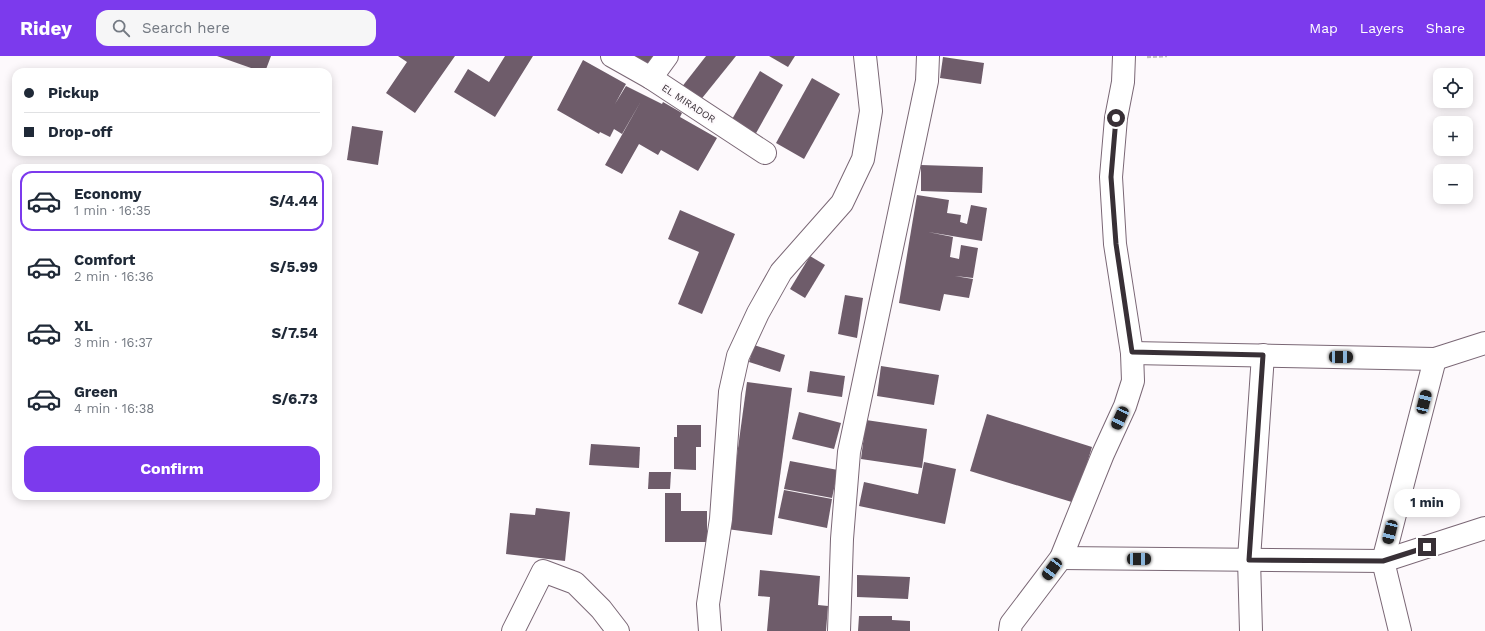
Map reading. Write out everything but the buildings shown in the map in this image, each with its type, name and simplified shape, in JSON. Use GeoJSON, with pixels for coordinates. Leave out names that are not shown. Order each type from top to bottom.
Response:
{"type":"FeatureCollection","features":[{"type":"Feature","properties":{"kind":"street","name":"EL MIRADOR"},"geometry":{"type":"LineString","coordinates":[[612,56],[651,78],[765,153]]}},
{"type":"Feature","properties":{"kind":"street"},"geometry":{"type":"LineString","coordinates":[[651,78],[667,56]]}},
{"type":"Feature","properties":{"kind":"street"},"geometry":{"type":"LineString","coordinates":[[710,631],[708,604],[721,519],[730,392],[738,356],[758,313],[781,272],[842,203],[863,159],[871,110],[865,56]]}},
{"type":"Feature","properties":{"kind":"street"},"geometry":{"type":"LineString","coordinates":[[840,631],[842,539],[849,452],[927,81],[928,56]]}},
{"type":"Feature","properties":{"kind":"street"},"geometry":{"type":"LineString","coordinates":[[1010,631],[1011,624],[1061,558],[1103,454],[1125,406],[1133,381],[1132,352],[1116,244],[1111,177],[1116,118],[1123,82],[1124,56]]}},
{"type":"Feature","properties":{"kind":"street"},"geometry":{"type":"LineString","coordinates":[[1132,352],[1435,359],[1485,343]]}},
{"type":"Feature","properties":{"kind":"street"},"geometry":{"type":"LineString","coordinates":[[1251,631],[1249,560],[1263,355]]}},
{"type":"Feature","properties":{"kind":"street"},"geometry":{"type":"LineString","coordinates":[[1400,631],[1383,561],[1435,359]]}},
{"type":"Feature","properties":{"kind":"street"},"geometry":{"type":"LineString","coordinates":[[1061,558],[1383,561],[1485,528]]}},
{"type":"Feature","properties":{"kind":"street"},"geometry":{"type":"LineString","coordinates":[[513,631],[543,571],[576,583],[601,609],[618,631]]}},
{"type":"Feature","properties":{"kind":"route"},"geometry":{"type":"LineString","coordinates":[[1116,118],[1111,177],[1116,244],[1132,352],[1263,355],[1249,560],[1383,561],[1427,547]]}}]}
